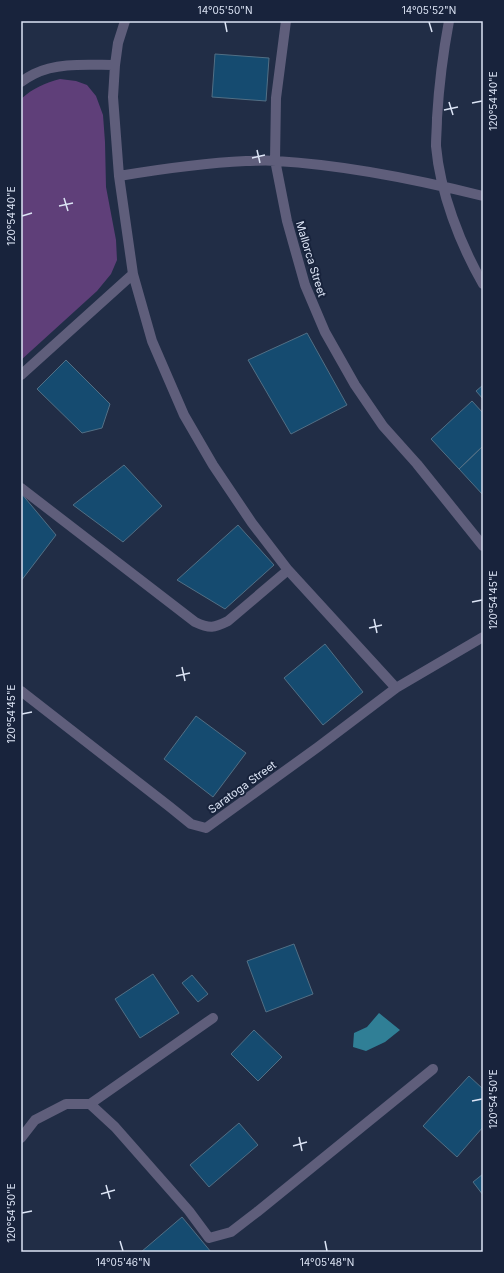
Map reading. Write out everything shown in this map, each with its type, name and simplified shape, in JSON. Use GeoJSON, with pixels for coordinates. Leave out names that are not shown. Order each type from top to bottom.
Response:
{"type":"FeatureCollection","features":[{"type":"Feature","properties":{"kind":"street"},"geometry":{"type":"LineString","coordinates":[[125,21],[118,43],[113,97],[119,176],[134,274],[152,341],[184,415],[217,471],[252,523],[288,570],[396,688]]}},
{"type":"Feature","properties":{"kind":"street","name":"Mallorca Street"},"geometry":{"type":"LineString","coordinates":[[286,21],[283,32],[276,98],[275,160],[287,221],[305,286],[325,332],[355,385],[383,426],[417,464],[483,546]]}},
{"type":"Feature","properties":{"kind":"street"},"geometry":{"type":"LineString","coordinates":[[449,21],[443,52],[438,97],[436,145],[443,186],[454,222],[483,284]]}},
{"type":"Feature","properties":{"kind":"street"},"geometry":{"type":"LineString","coordinates":[[21,82],[34,74],[53,67],[115,65]]}},
{"type":"Feature","properties":{"kind":"street"},"geometry":{"type":"LineString","coordinates":[[119,176],[170,167],[218,162],[275,160],[392,175],[483,196]]}},
{"type":"Feature","properties":{"kind":"street"},"geometry":{"type":"LineString","coordinates":[[21,375],[134,274]]}},
{"type":"Feature","properties":{"kind":"street"},"geometry":{"type":"LineString","coordinates":[[21,488],[195,622],[207,628],[217,626],[228,621],[288,570]]}},
{"type":"Feature","properties":{"kind":"street","name":"Saratoga Street"},"geometry":{"type":"LineString","coordinates":[[21,691],[191,824],[206,828],[318,747],[396,688],[483,637]]}},
{"type":"Feature","properties":{"kind":"street"},"geometry":{"type":"LineString","coordinates":[[21,1138],[36,1120],[66,1104],[90,1104],[213,1018]]}},
{"type":"Feature","properties":{"kind":"street"},"geometry":{"type":"LineString","coordinates":[[90,1104],[115,1127],[189,1211],[209,1238],[231,1232],[433,1069]]}},
{"type":"Feature","properties":{"kind":"shaded area"},"geometry":{"type":"Polygon","coordinates":[[[60,79],[76,81],[87,85],[96,96],[103,115],[106,187],[116,240],[117,260],[111,274],[97,291],[21,360],[21,99],[39,86],[60,79]]]}},
{"type":"Feature","properties":{"kind":"water"},"geometry":{"type":"Polygon","coordinates":[[[379,1013],[400,1030],[385,1042],[366,1051],[353,1047],[354,1033],[367,1027],[379,1013]]]}},
{"type":"Feature","properties":{"kind":"building"},"geometry":{"type":"Polygon","coordinates":[[[215,54],[269,58],[266,101],[212,97],[215,54]]]}},
{"type":"Feature","properties":{"kind":"building"},"geometry":{"type":"Polygon","coordinates":[[[307,333],[347,405],[291,434],[248,360],[307,333]]]}},
{"type":"Feature","properties":{"kind":"building"},"geometry":{"type":"Polygon","coordinates":[[[66,360],[110,404],[102,428],[82,433],[37,389],[66,360]]]}},
{"type":"Feature","properties":{"kind":"building"},"geometry":{"type":"Polygon","coordinates":[[[483,385],[483,399],[476,391],[483,385]]]}},
{"type":"Feature","properties":{"kind":"building"},"geometry":{"type":"Polygon","coordinates":[[[472,401],[483,413],[483,446],[459,469],[431,439],[472,401]]]}},
{"type":"Feature","properties":{"kind":"building"},"geometry":{"type":"Polygon","coordinates":[[[483,446],[483,495],[459,469],[483,446]]]}},
{"type":"Feature","properties":{"kind":"building"},"geometry":{"type":"Polygon","coordinates":[[[124,465],[162,506],[123,542],[73,505],[124,465]]]}},
{"type":"Feature","properties":{"kind":"building"},"geometry":{"type":"Polygon","coordinates":[[[21,493],[56,535],[21,581],[21,493]]]}},
{"type":"Feature","properties":{"kind":"building"},"geometry":{"type":"Polygon","coordinates":[[[238,525],[274,565],[225,609],[177,580],[238,525]]]}},
{"type":"Feature","properties":{"kind":"building"},"geometry":{"type":"Polygon","coordinates":[[[325,644],[363,692],[323,725],[284,678],[325,644]]]}},
{"type":"Feature","properties":{"kind":"building"},"geometry":{"type":"Polygon","coordinates":[[[196,716],[246,753],[213,797],[164,759],[196,716]]]}},
{"type":"Feature","properties":{"kind":"building"},"geometry":{"type":"Polygon","coordinates":[[[294,944],[313,994],[266,1012],[247,961],[294,944]]]}},
{"type":"Feature","properties":{"kind":"building"},"geometry":{"type":"Polygon","coordinates":[[[153,974],[179,1013],[140,1038],[115,999],[153,974]]]}},
{"type":"Feature","properties":{"kind":"building"},"geometry":{"type":"Polygon","coordinates":[[[192,975],[208,994],[198,1002],[182,983],[192,975]]]}},
{"type":"Feature","properties":{"kind":"building"},"geometry":{"type":"Polygon","coordinates":[[[254,1030],[282,1057],[258,1081],[231,1054],[254,1030]]]}},
{"type":"Feature","properties":{"kind":"building"},"geometry":{"type":"Polygon","coordinates":[[[469,1076],[483,1089],[483,1127],[457,1157],[423,1126],[469,1076]]]}},
{"type":"Feature","properties":{"kind":"building"},"geometry":{"type":"Polygon","coordinates":[[[239,1123],[258,1145],[209,1187],[190,1165],[239,1123]]]}},
{"type":"Feature","properties":{"kind":"building"},"geometry":{"type":"Polygon","coordinates":[[[483,1174],[483,1195],[473,1182],[483,1174]]]}},
{"type":"Feature","properties":{"kind":"building"},"geometry":{"type":"Polygon","coordinates":[[[182,1217],[211,1252],[141,1252],[182,1217]]]}}]}
